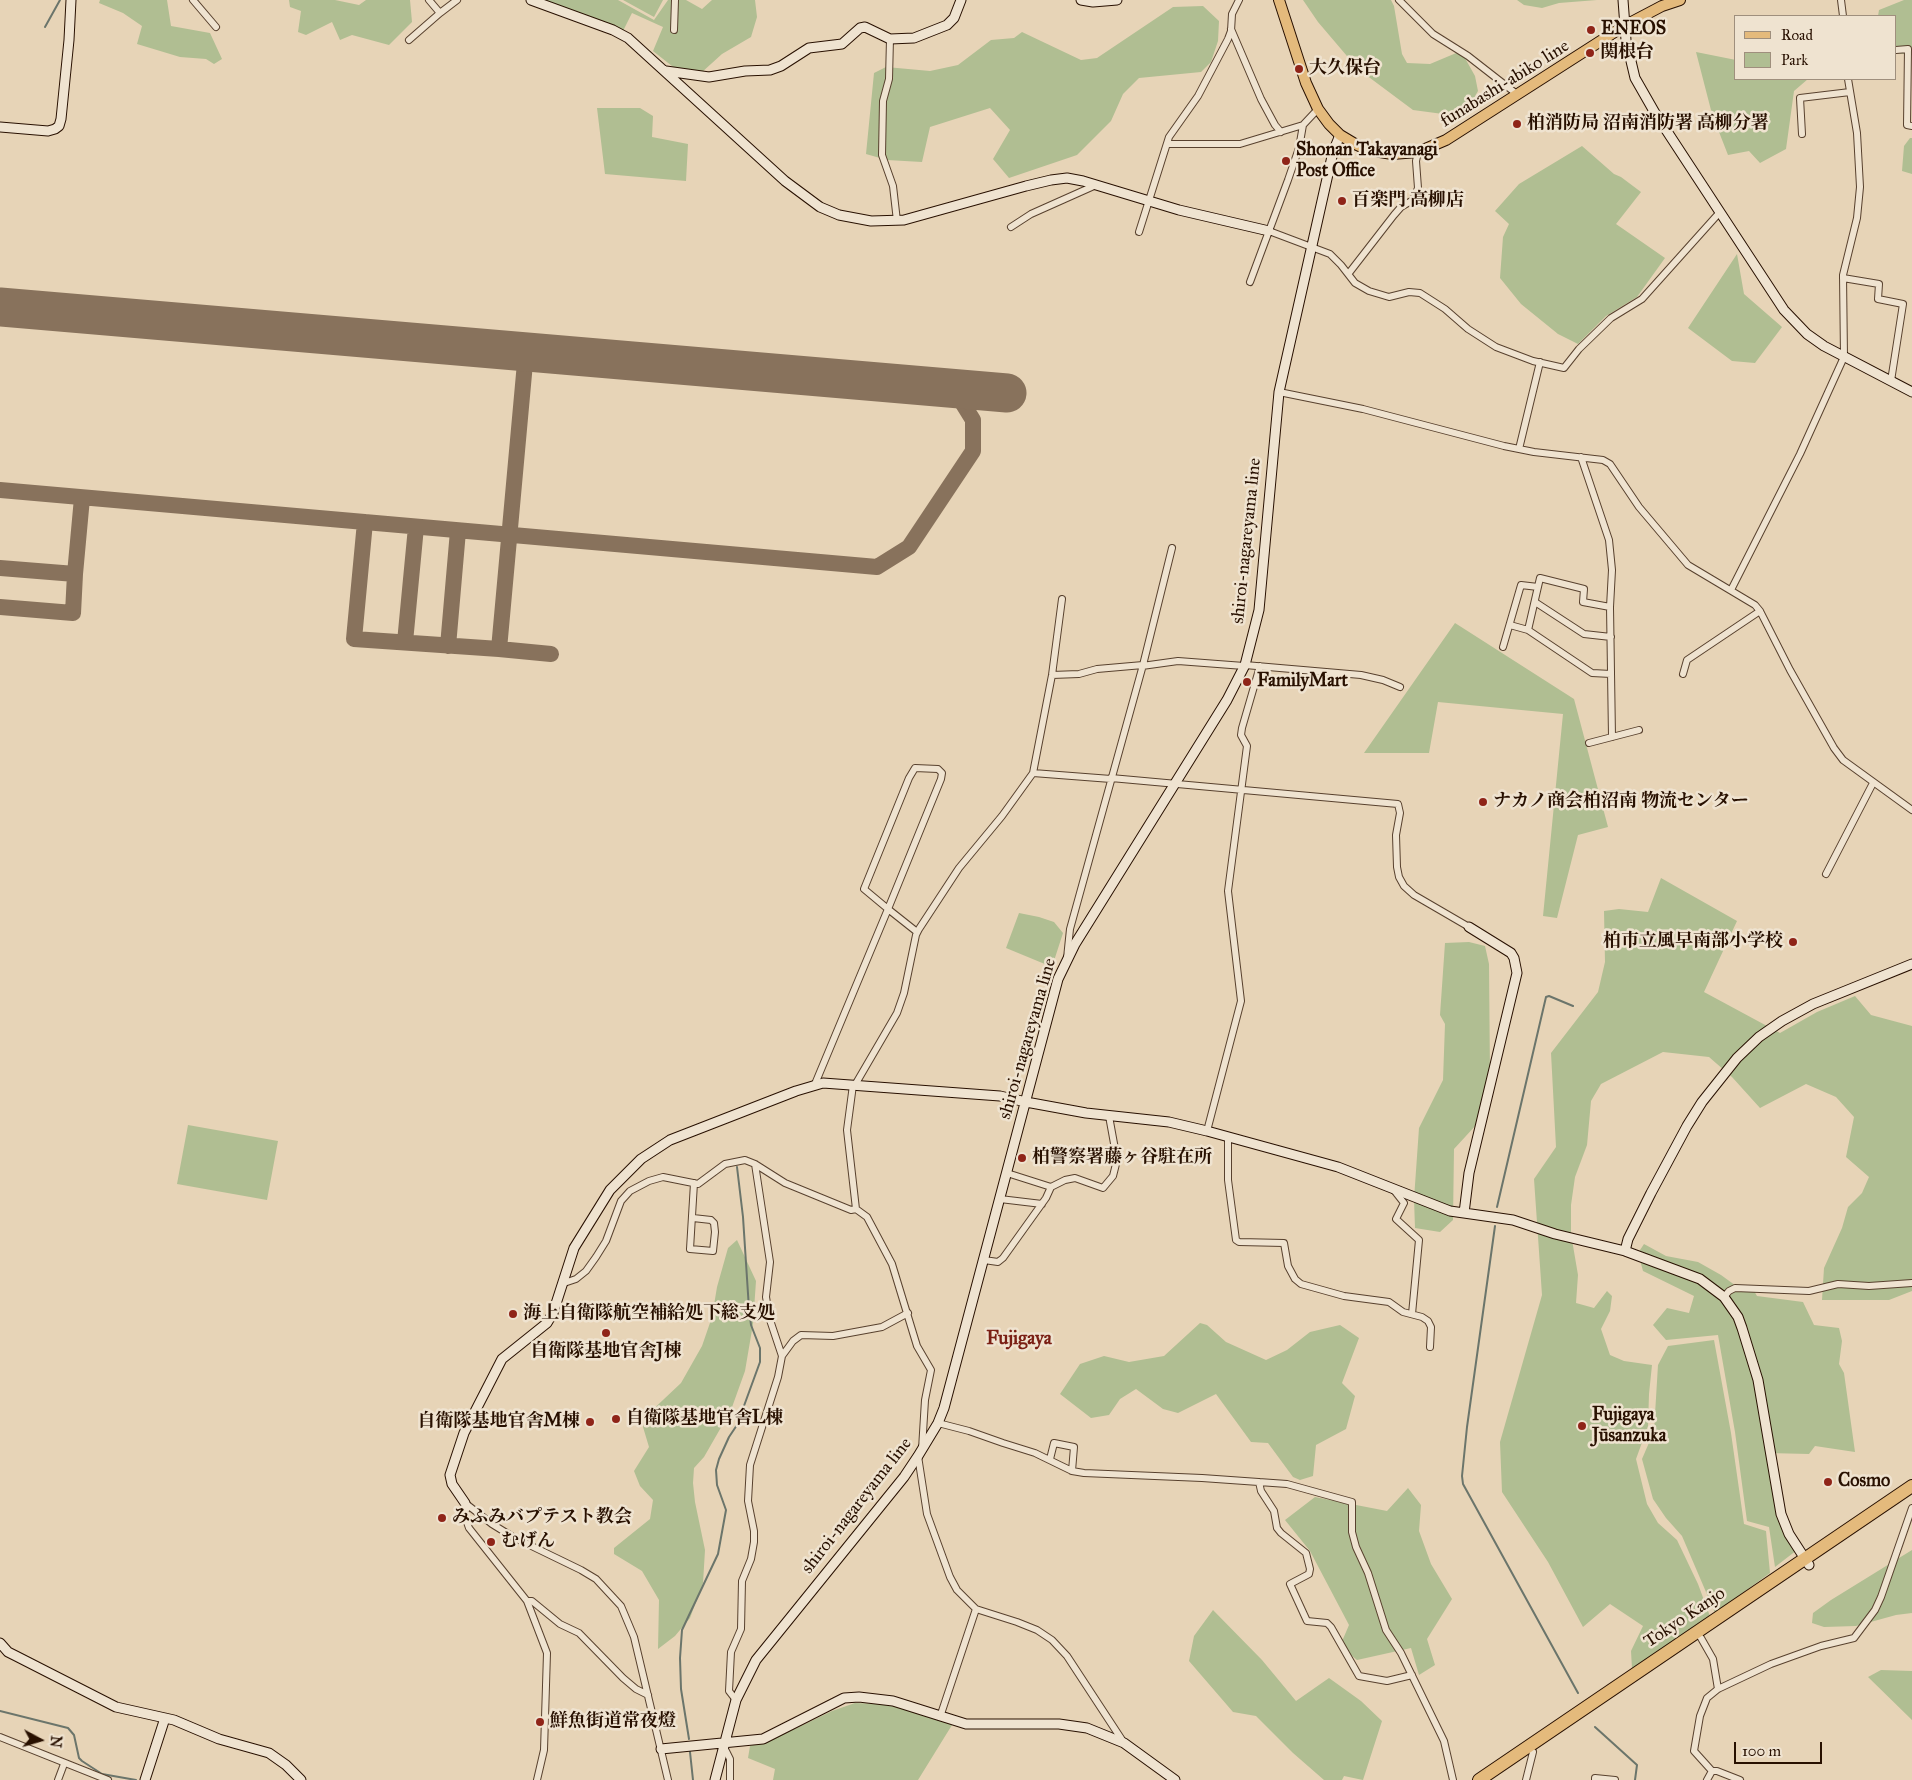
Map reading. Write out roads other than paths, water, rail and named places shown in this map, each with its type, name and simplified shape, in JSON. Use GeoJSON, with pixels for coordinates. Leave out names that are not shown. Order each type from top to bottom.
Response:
{"type":"FeatureCollection","features":[{"type":"Feature","properties":{"kind":"highway","name":"Tokyo Kanjo"},"geometry":{"type":"LineString","coordinates":[[1491,1780],[1701,1638],[1912,1486]]}},
{"type":"Feature","properties":{"kind":"highway","name":"Tokyo Kanjo"},"geometry":{"type":"LineString","coordinates":[[1479,1780],[1912,1494]]}},
{"type":"Feature","properties":{"kind":"main road","name":"funabashi-abiko line"},"geometry":{"type":"LineString","coordinates":[[1279,0],[1306,83],[1318,108],[1329,124],[1340,135],[1368,150],[1403,154],[1418,152],[1446,140],[1624,26],[1662,6],[1680,0]]}},
{"type":"Feature","properties":{"kind":"street"},"geometry":{"type":"LineString","coordinates":[[0,127],[48,131],[55,130],[59,126],[68,48],[71,0]]}},
{"type":"Feature","properties":{"kind":"street"},"geometry":{"type":"LineString","coordinates":[[192,0],[216,27]]}},
{"type":"Feature","properties":{"kind":"street"},"geometry":{"type":"LineString","coordinates":[[429,0],[440,13]]}},
{"type":"Feature","properties":{"kind":"street"},"geometry":{"type":"LineString","coordinates":[[409,40],[457,0]]}},
{"type":"Feature","properties":{"kind":"street"},"geometry":{"type":"LineString","coordinates":[[531,0],[613,30],[637,45],[785,181],[820,207],[839,215],[856,220],[897,221],[1051,180],[1067,178],[1149,202],[1269,231],[1312,246],[1330,254],[1356,283],[1379,295],[1420,293],[1446,309],[1468,329],[1483,339],[1520,357],[1564,368],[1579,349],[1611,318],[1642,299],[1720,212]]}},
{"type":"Feature","properties":{"kind":"street"},"geometry":{"type":"LineString","coordinates":[[674,30],[675,0]]}},
{"type":"Feature","properties":{"kind":"street"},"geometry":{"type":"LineString","coordinates":[[1082,0],[1092,2],[1117,0]]}},
{"type":"Feature","properties":{"kind":"street"},"geometry":{"type":"LineString","coordinates":[[1139,232],[1169,136],[1198,96],[1228,39],[1232,14],[1239,0]]}},
{"type":"Feature","properties":{"kind":"street"},"geometry":{"type":"LineString","coordinates":[[1399,0],[1433,34],[1468,56],[1518,95]]}},
{"type":"Feature","properties":{"kind":"street"},"geometry":{"type":"LineString","coordinates":[[1623,0],[1624,26],[1631,67],[1635,78],[1655,113],[1784,310],[1812,338],[1844,357],[1912,392]]}},
{"type":"Feature","properties":{"kind":"street"},"geometry":{"type":"LineString","coordinates":[[1841,0],[1843,15]]}},
{"type":"Feature","properties":{"kind":"street"},"geometry":{"type":"LineString","coordinates":[[666,71],[709,77],[745,71],[770,70],[781,66],[809,48],[842,44],[860,28],[865,27],[890,39],[914,38],[941,28],[954,18],[959,1]]}},
{"type":"Feature","properties":{"kind":"street"},"geometry":{"type":"LineString","coordinates":[[1231,29],[1261,99],[1275,125],[1281,132]]}},
{"type":"Feature","properties":{"kind":"street"},"geometry":{"type":"LineString","coordinates":[[890,39],[888,79],[883,101],[882,155],[892,186],[897,221]]}},
{"type":"Feature","properties":{"kind":"street"},"geometry":{"type":"LineString","coordinates":[[1897,50],[1908,49],[1907,125],[1912,126]]}},
{"type":"Feature","properties":{"kind":"street"},"geometry":{"type":"LineString","coordinates":[[1731,590],[1800,454],[1844,357],[1843,278],[1857,218],[1860,187],[1858,143],[1848,80]]}},
{"type":"Feature","properties":{"kind":"street"},"geometry":{"type":"LineString","coordinates":[[1802,134],[1800,98],[1850,92]]}},
{"type":"Feature","properties":{"kind":"street"},"geometry":{"type":"LineString","coordinates":[[1167,144],[1240,144],[1303,125],[1318,108]]}},
{"type":"Feature","properties":{"kind":"street"},"geometry":{"type":"LineString","coordinates":[[1250,282],[1299,148],[1303,125]]}},
{"type":"Feature","properties":{"kind":"street","name":"shiroi-nagareyama line"},"geometry":{"type":"LineString","coordinates":[[715,1780],[736,1700],[756,1660],[920,1454],[938,1423],[944,1408],[1058,980],[1067,960],[1227,700],[1244,666],[1259,610],[1279,392],[1333,152],[1340,135]]}},
{"type":"Feature","properties":{"kind":"street"},"geometry":{"type":"LineString","coordinates":[[1348,273],[1401,207],[1414,200],[1418,188],[1416,161],[1418,152]]}},
{"type":"Feature","properties":{"kind":"street"},"geometry":{"type":"LineString","coordinates":[[1012,227],[1031,214],[1096,185]]}},
{"type":"Feature","properties":{"kind":"street"},"geometry":{"type":"LineString","coordinates":[[1843,278],[1879,284],[1878,299],[1903,304],[1891,381]]}},
{"type":"Feature","properties":{"kind":"street"},"geometry":{"type":"LineString","coordinates":[[1520,449],[1540,362]]}},
{"type":"Feature","properties":{"kind":"street"},"geometry":{"type":"LineString","coordinates":[[1279,392],[1363,409],[1465,437],[1520,449],[1603,460],[1610,464],[1639,507],[1688,565],[1755,605],[1760,611],[1790,670],[1834,748],[1851,767],[1912,810]]}},
{"type":"Feature","properties":{"kind":"street"},"geometry":{"type":"LineString","coordinates":[[1581,457],[1609,540],[1612,570],[1610,607],[1612,737]]}},
{"type":"Feature","properties":{"kind":"street"},"geometry":{"type":"LineString","coordinates":[[1067,960],[1070,928],[1143,665],[1172,548]]}},
{"type":"Feature","properties":{"kind":"street"},"geometry":{"type":"LineString","coordinates":[[1528,630],[1540,578],[1584,589],[1583,602],[1610,607]]}},
{"type":"Feature","properties":{"kind":"street"},"geometry":{"type":"LineString","coordinates":[[1503,647],[1521,585],[1538,587]]}},
{"type":"Feature","properties":{"kind":"street"},"geometry":{"type":"LineString","coordinates":[[856,1209],[847,1130],[854,1085],[896,1013],[904,993],[917,932],[959,868],[1002,816],[1033,773],[1052,675],[1062,599]]}},
{"type":"Feature","properties":{"kind":"street"},"geometry":{"type":"LineString","coordinates":[[1535,602],[1584,634],[1611,637]]}},
{"type":"Feature","properties":{"kind":"street"},"geometry":{"type":"LineString","coordinates":[[1683,674],[1687,660],[1760,611]]}},
{"type":"Feature","properties":{"kind":"street"},"geometry":{"type":"LineString","coordinates":[[1510,625],[1528,630],[1592,673],[1611,674]]}},
{"type":"Feature","properties":{"kind":"street"},"geometry":{"type":"LineString","coordinates":[[1052,675],[1079,674],[1096,669],[1178,661],[1361,675],[1400,686]]}},
{"type":"Feature","properties":{"kind":"street"},"geometry":{"type":"LineString","coordinates":[[1207,1131],[1241,1001],[1228,891],[1247,746],[1241,734],[1260,666]]}},
{"type":"Feature","properties":{"kind":"street"},"geometry":{"type":"LineString","coordinates":[[1589,743],[1639,730]]}},
{"type":"Feature","properties":{"kind":"street"},"geometry":{"type":"LineString","coordinates":[[815,1084],[888,909],[941,779],[942,773],[938,769],[915,768],[909,778],[864,890],[888,909],[917,932]]}},
{"type":"Feature","properties":{"kind":"street"},"geometry":{"type":"LineString","coordinates":[[1033,773],[1175,783],[1398,804],[1400,813],[1396,835],[1397,867],[1399,877],[1404,886],[1414,895],[1469,926],[1511,953],[1517,973],[1469,1173],[1464,1213]]}},
{"type":"Feature","properties":{"kind":"street"},"geometry":{"type":"LineString","coordinates":[[1826,874],[1873,783]]}},
{"type":"Feature","properties":{"kind":"street"},"geometry":{"type":"LineString","coordinates":[[1625,1251],[1628,1240],[1686,1126],[1702,1102],[1737,1058],[1759,1037],[1782,1021],[1813,1004],[1912,964]]}},
{"type":"Feature","properties":{"kind":"street"},"geometry":{"type":"LineString","coordinates":[[668,1780],[634,1636],[621,1606],[596,1579],[513,1537],[467,1505],[452,1484],[450,1475],[464,1433],[502,1359],[547,1324],[564,1283],[574,1248],[600,1202],[620,1178],[641,1159],[676,1138],[815,1084],[854,1085],[1000,1096],[1109,1116],[1169,1122],[1228,1136],[1338,1167],[1444,1209],[1523,1222],[1556,1234],[1625,1251],[1700,1280],[1724,1297],[1738,1317],[1758,1380],[1783,1523],[1807,1562]]}},
{"type":"Feature","properties":{"kind":"street"},"geometry":{"type":"LineString","coordinates":[[984,1260],[998,1262],[1003,1258],[1042,1204],[1051,1187],[1065,1180],[1075,1178],[1103,1188],[1115,1170],[1117,1160],[1109,1116]]}},
{"type":"Feature","properties":{"kind":"street"},"geometry":{"type":"LineString","coordinates":[[1228,1136],[1228,1180],[1236,1240],[1239,1242],[1284,1243],[1288,1266],[1300,1284],[1344,1296],[1388,1302],[1403,1312],[1422,1317],[1428,1321],[1431,1327],[1430,1347]]}},
{"type":"Feature","properties":{"kind":"street"},"geometry":{"type":"LineString","coordinates":[[564,1283],[576,1279],[586,1272],[606,1240],[621,1201],[630,1192],[649,1180],[662,1176],[698,1184],[725,1164],[745,1160],[755,1164],[785,1183],[851,1210],[856,1209],[867,1217],[892,1264],[917,1346],[931,1370],[925,1400],[920,1454],[927,1514],[950,1577],[957,1590],[976,1609],[1018,1622],[1037,1630],[1052,1640],[1067,1656],[1124,1743]]}},
{"type":"Feature","properties":{"kind":"street"},"geometry":{"type":"LineString","coordinates":[[755,1164],[770,1262],[766,1297],[770,1320],[782,1356]]}},
{"type":"Feature","properties":{"kind":"street"},"geometry":{"type":"LineString","coordinates":[[1007,1173],[1051,1187]]}},
{"type":"Feature","properties":{"kind":"street"},"geometry":{"type":"LineString","coordinates":[[693,1218],[712,1220],[714,1223],[713,1252],[690,1249],[694,1183]]}},
{"type":"Feature","properties":{"kind":"street"},"geometry":{"type":"LineString","coordinates":[[1392,1188],[1404,1203],[1396,1219],[1419,1240],[1412,1314]]}},
{"type":"Feature","properties":{"kind":"street"},"geometry":{"type":"LineString","coordinates":[[1000,1198],[1042,1204]]}},
{"type":"Feature","properties":{"kind":"street"},"geometry":{"type":"LineString","coordinates":[[1724,1297],[1735,1288],[1809,1291],[1838,1284],[1869,1286],[1912,1283]]}},
{"type":"Feature","properties":{"kind":"street"},"geometry":{"type":"LineString","coordinates":[[736,1700],[730,1691],[730,1652],[741,1629],[742,1581],[751,1559],[754,1542],[754,1531],[748,1502],[750,1465],[778,1377],[782,1356],[801,1335],[834,1336],[874,1329],[882,1327],[908,1313]]}},
{"type":"Feature","properties":{"kind":"street"},"geometry":{"type":"LineString","coordinates":[[938,1423],[969,1431],[1050,1459],[1072,1471],[1259,1482],[1299,1487],[1352,1502],[1352,1532],[1356,1547],[1368,1573],[1386,1630],[1412,1675],[1444,1741],[1453,1780]]}},
{"type":"Feature","properties":{"kind":"street"},"geometry":{"type":"LineString","coordinates":[[1050,1459],[1054,1443],[1074,1447],[1072,1471]]}},
{"type":"Feature","properties":{"kind":"street"},"geometry":{"type":"LineString","coordinates":[[1259,1482],[1261,1491],[1274,1510],[1277,1528],[1306,1553],[1310,1569],[1309,1574],[1290,1584],[1307,1621],[1327,1623],[1331,1627],[1360,1676],[1387,1682],[1412,1675]]}},
{"type":"Feature","properties":{"kind":"street"},"geometry":{"type":"LineString","coordinates":[[467,1505],[464,1514],[469,1528],[527,1601],[548,1652],[544,1750],[537,1780]]}},
{"type":"Feature","properties":{"kind":"street"},"geometry":{"type":"LineString","coordinates":[[1740,1780],[1717,1771],[1712,1771],[1694,1751],[1702,1706],[1712,1692],[1771,1664],[1821,1646],[1854,1638],[1881,1597],[1912,1508]]}},
{"type":"Feature","properties":{"kind":"street"},"geometry":{"type":"LineString","coordinates":[[527,1601],[532,1602],[560,1624],[579,1633],[623,1678],[636,1689],[648,1695]]}},
{"type":"Feature","properties":{"kind":"street"},"geometry":{"type":"LineString","coordinates":[[940,1717],[976,1609]]}},
{"type":"Feature","properties":{"kind":"street"},"geometry":{"type":"LineString","coordinates":[[1701,1638],[1713,1659],[1718,1689]]}},
{"type":"Feature","properties":{"kind":"street"},"geometry":{"type":"LineString","coordinates":[[0,1643],[8,1652],[116,1707],[182,1723],[219,1739],[269,1754],[286,1765],[301,1780]]}},
{"type":"Feature","properties":{"kind":"street"},"geometry":{"type":"LineString","coordinates":[[660,1749],[724,1745],[763,1739],[844,1698],[858,1697],[894,1701],[966,1724],[1059,1724],[1087,1728],[1124,1743],[1175,1780]]}},
{"type":"Feature","properties":{"kind":"street"},"geometry":{"type":"LineString","coordinates":[[145,1779],[165,1718]]}},
{"type":"Feature","properties":{"kind":"street"},"geometry":{"type":"LineString","coordinates":[[0,1738],[106,1780]]}},
{"type":"Feature","properties":{"kind":"street"},"geometry":{"type":"LineString","coordinates":[[724,1745],[730,1759],[730,1780]]}},
{"type":"Feature","properties":{"kind":"street"},"geometry":{"type":"LineString","coordinates":[[1526,1780],[1533,1752]]}},
{"type":"Feature","properties":{"kind":"street"},"geometry":{"type":"LineString","coordinates":[[58,1780],[64,1764]]}},
{"type":"Feature","properties":{"kind":"street"},"geometry":{"type":"LineString","coordinates":[[1707,1780],[1712,1771]]}},
{"type":"Feature","properties":{"kind":"street"},"geometry":{"type":"LineString","coordinates":[[1595,1780],[1595,1778],[1615,1780]]}},
{"type":"Feature","properties":{"kind":"waterway"},"geometry":{"type":"LineString","coordinates":[[45,27],[60,0]]}},
{"type":"Feature","properties":{"kind":"waterway"},"geometry":{"type":"LineString","coordinates":[[1497,1207],[1546,997],[1549,996],[1573,1006]]}},
{"type":"Feature","properties":{"kind":"waterway"},"geometry":{"type":"LineString","coordinates":[[689,1739],[681,1689],[680,1658],[682,1630],[718,1554],[726,1510],[717,1485],[716,1470],[729,1437],[737,1425],[760,1362],[760,1348],[751,1325],[749,1309],[743,1217],[737,1167]]}},
{"type":"Feature","properties":{"kind":"waterway"},"geometry":{"type":"LineString","coordinates":[[1495,1226],[1467,1427],[1462,1476],[1463,1484],[1578,1693]]}},
{"type":"Feature","properties":{"kind":"waterway"},"geometry":{"type":"LineString","coordinates":[[0,1711],[68,1728],[74,1735],[79,1758],[82,1761],[102,1774],[136,1780]]}},
{"type":"Feature","properties":{"kind":"waterway"},"geometry":{"type":"LineString","coordinates":[[1595,1727],[1637,1765],[1635,1780]]}},
{"type":"Feature","properties":{"kind":"waterway"},"geometry":{"type":"LineString","coordinates":[[690,1752],[693,1780]]}},
{"type":"Feature","properties":{"kind":"place","name":"ENEOS"},"geometry":{"type":"Point","coordinates":[1591,30]}},
{"type":"Feature","properties":{"kind":"place","name":"関根台"},"geometry":{"type":"Point","coordinates":[1590,53]}},
{"type":"Feature","properties":{"kind":"place","name":"大久保台"},"geometry":{"type":"Point","coordinates":[1299,69]}},
{"type":"Feature","properties":{"kind":"place","name":"柏消防局 沼南消防署 高柳分署"},"geometry":{"type":"Point","coordinates":[1517,124]}},
{"type":"Feature","properties":{"kind":"place","name":"Shonan Takayanagi Post Office"},"geometry":{"type":"Point","coordinates":[1286,161]}},
{"type":"Feature","properties":{"kind":"place","name":"百楽門 高柳店"},"geometry":{"type":"Point","coordinates":[1342,201]}},
{"type":"Feature","properties":{"kind":"place","name":"FamilyMart"},"geometry":{"type":"Point","coordinates":[1247,682]}},
{"type":"Feature","properties":{"kind":"place","name":"ナカノ商会柏沼南 物流センター"},"geometry":{"type":"Point","coordinates":[1483,802]}},
{"type":"Feature","properties":{"kind":"place","name":"柏市立風早南部小学校"},"geometry":{"type":"Point","coordinates":[1793,942]}},
{"type":"Feature","properties":{"kind":"place","name":"柏警察署藤ヶ谷駐在所"},"geometry":{"type":"Point","coordinates":[1022,1158]}},
{"type":"Feature","properties":{"kind":"place","name":"海上自衛隊航空補給処下総支処"},"geometry":{"type":"Point","coordinates":[513,1314]}},
{"type":"Feature","properties":{"kind":"place","name":"自衛隊基地官舎J棟"},"geometry":{"type":"Point","coordinates":[606,1333]}},
{"type":"Feature","properties":{"kind":"place","name":"自衛隊基地官舎L棟"},"geometry":{"type":"Point","coordinates":[616,1419]}},
{"type":"Feature","properties":{"kind":"place","name":"自衛隊基地官舎M棟"},"geometry":{"type":"Point","coordinates":[590,1422]}},
{"type":"Feature","properties":{"kind":"place","name":"Fujigaya Jūsanzuka"},"geometry":{"type":"Point","coordinates":[1582,1426]}},
{"type":"Feature","properties":{"kind":"place","name":"Cosmo"},"geometry":{"type":"Point","coordinates":[1828,1482]}},
{"type":"Feature","properties":{"kind":"place","name":"みふみバプテスト教会"},"geometry":{"type":"Point","coordinates":[442,1518]}},
{"type":"Feature","properties":{"kind":"place","name":"むげん"},"geometry":{"type":"Point","coordinates":[491,1542]}},
{"type":"Feature","properties":{"kind":"place","name":"鮮魚街道常夜燈"},"geometry":{"type":"Point","coordinates":[540,1722]}},
{"type":"Feature","properties":{"kind":"district","name":"Fujigaya"},"geometry":{"type":"Point","coordinates":[1019,1339]}}]}
